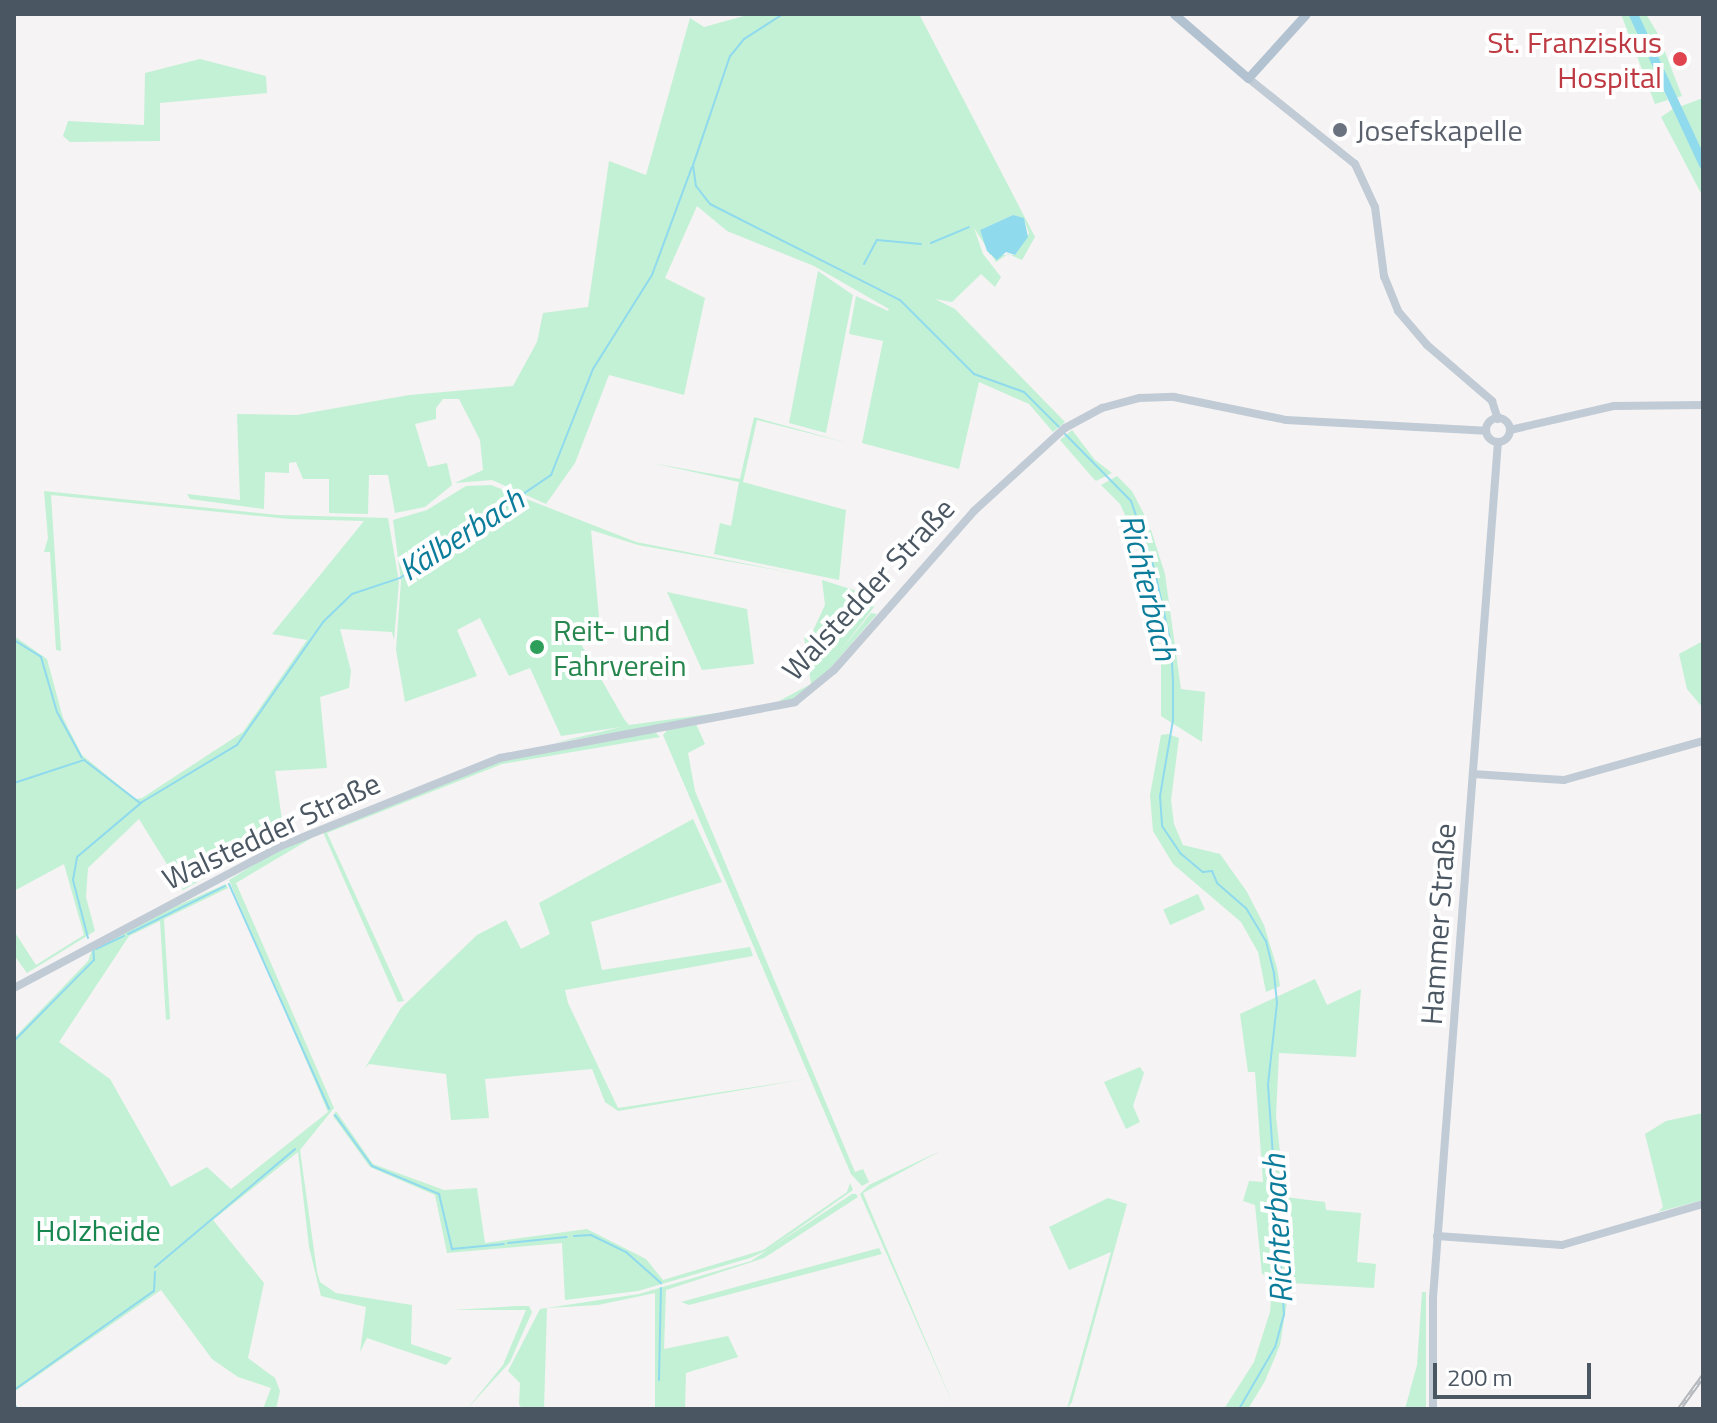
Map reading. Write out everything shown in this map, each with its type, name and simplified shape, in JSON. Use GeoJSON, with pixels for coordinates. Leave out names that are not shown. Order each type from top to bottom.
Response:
{"type":"FeatureCollection","features":[{"type":"Feature","properties":{"kind":"main road"},"geometry":{"type":"LineString","coordinates":[[1174,14],[1355,164],[1375,207],[1384,276],[1398,311],[1427,345],[1492,401],[1498,419],[1510,430]]}},
{"type":"Feature","properties":{"kind":"main road"},"geometry":{"type":"LineString","coordinates":[[1248,78],[1306,14]]}},
{"type":"Feature","properties":{"kind":"main road","name":"Walstedder Straße"},"geometry":{"type":"LineString","coordinates":[[14,988],[281,846],[482,765],[530,750],[795,702],[834,670],[974,511],[1062,431],[1116,403],[1158,396],[1286,420],[1486,431]]}},
{"type":"Feature","properties":{"kind":"main road"},"geometry":{"type":"LineString","coordinates":[[1498,419],[1486,431],[1498,442],[1510,430],[1625,404],[1703,405]]}},
{"type":"Feature","properties":{"kind":"main road","name":"Hammer Straße"},"geometry":{"type":"LineString","coordinates":[[1433,1409],[1437,1236],[1498,442]]}},
{"type":"Feature","properties":{"kind":"main road"},"geometry":{"type":"LineString","coordinates":[[1473,774],[1564,780],[1703,741]]}},
{"type":"Feature","properties":{"kind":"main road"},"geometry":{"type":"LineString","coordinates":[[1437,1236],[1562,1245],[1703,1204]]}},
{"type":"Feature","properties":{"kind":"green space"},"geometry":{"type":"Polygon","coordinates":[[[751,14],[919,14],[1035,237],[1022,260],[1010,255],[1015,255],[1029,233],[1024,219],[1013,215],[980,230],[988,249],[974,228],[983,254],[1001,277],[995,287],[981,274],[952,302],[935,299],[955,309],[1065,422],[1053,432],[1029,404],[979,382],[959,469],[862,443],[883,341],[849,334],[856,296],[889,309],[814,266],[727,231],[697,206],[665,278],[705,298],[684,395],[609,375],[575,463],[546,504],[492,480],[455,483],[483,470],[480,440],[459,399],[443,399],[436,408],[436,419],[415,424],[428,467],[447,463],[452,485],[425,507],[395,513],[388,475],[369,475],[368,514],[329,513],[329,479],[303,479],[296,462],[289,463],[289,473],[265,472],[264,509],[190,499],[187,494],[240,500],[237,414],[297,415],[409,395],[513,386],[537,342],[543,313],[588,307],[609,161],[646,175],[690,18],[704,27],[751,14]]]}},
{"type":"Feature","properties":{"kind":"green space"},"geometry":{"type":"Polygon","coordinates":[[[1621,14],[1632,14],[1668,100],[1655,104],[1621,14]]]}},
{"type":"Feature","properties":{"kind":"green space"},"geometry":{"type":"Polygon","coordinates":[[[1635,14],[1646,14],[1658,34],[1682,96],[1675,98],[1635,14]]]}},
{"type":"Feature","properties":{"kind":"green space"},"geometry":{"type":"Polygon","coordinates":[[[200,59],[266,76],[267,93],[160,103],[160,141],[70,142],[63,136],[68,121],[144,125],[145,73],[200,59]]]}},
{"type":"Feature","properties":{"kind":"green space"},"geometry":{"type":"Polygon","coordinates":[[[1703,98],[1703,158],[1679,107],[1703,98]]]}},
{"type":"Feature","properties":{"kind":"green space"},"geometry":{"type":"Polygon","coordinates":[[[1673,109],[1703,171],[1703,197],[1661,117],[1673,109]]]}},
{"type":"Feature","properties":{"kind":"green space"},"geometry":{"type":"Polygon","coordinates":[[[991,255],[1006,255],[996,262],[991,255]]]}},
{"type":"Feature","properties":{"kind":"green space"},"geometry":{"type":"Polygon","coordinates":[[[818,271],[853,295],[826,433],[789,423],[818,271]]]}},
{"type":"Feature","properties":{"kind":"green space"},"geometry":{"type":"Polygon","coordinates":[[[754,417],[848,443],[757,420],[743,482],[846,510],[839,580],[714,554],[720,523],[731,526],[739,482],[652,463],[740,479],[754,417]]]}},
{"type":"Feature","properties":{"kind":"green space"},"geometry":{"type":"Polygon","coordinates":[[[1072,430],[1095,460],[1112,473],[1096,481],[1092,477],[1060,440],[1072,430]]]}},
{"type":"Feature","properties":{"kind":"green space"},"geometry":{"type":"Polygon","coordinates":[[[1117,476],[1132,491],[1148,522],[1130,526],[1120,504],[1101,485],[1117,476]]]}},
{"type":"Feature","properties":{"kind":"green space"},"geometry":{"type":"Polygon","coordinates":[[[491,485],[636,542],[798,574],[638,545],[591,530],[600,628],[578,639],[624,719],[629,725],[717,713],[714,716],[554,743],[621,727],[561,736],[530,668],[509,676],[480,618],[457,630],[477,676],[405,702],[396,650],[401,581],[393,520],[427,510],[466,486],[491,485]]]}},
{"type":"Feature","properties":{"kind":"green space"},"geometry":{"type":"Polygon","coordinates":[[[44,491],[278,515],[388,518],[399,582],[394,640],[392,632],[340,629],[351,671],[349,688],[320,697],[327,768],[275,771],[284,834],[183,890],[139,819],[88,868],[86,897],[95,931],[27,973],[14,955],[14,931],[36,965],[84,935],[64,864],[14,891],[14,636],[47,659],[63,718],[82,755],[136,799],[142,798],[243,732],[307,640],[272,634],[364,521],[289,519],[51,495],[61,651],[56,650],[50,552],[44,552],[48,538],[44,491]]]}},
{"type":"Feature","properties":{"kind":"green space"},"geometry":{"type":"Polygon","coordinates":[[[1151,530],[1165,574],[1181,689],[1205,692],[1202,742],[1161,716],[1161,637],[1136,533],[1151,530]]]}},
{"type":"Feature","properties":{"kind":"green space"},"geometry":{"type":"Polygon","coordinates":[[[822,580],[863,593],[874,607],[838,654],[871,613],[877,614],[821,679],[792,700],[779,701],[811,684],[804,636],[811,635],[825,605],[822,580]]]}},
{"type":"Feature","properties":{"kind":"green space"},"geometry":{"type":"Polygon","coordinates":[[[667,592],[747,609],[754,664],[702,670],[667,592]]]}},
{"type":"Feature","properties":{"kind":"green space"},"geometry":{"type":"Polygon","coordinates":[[[1703,641],[1703,708],[1687,689],[1679,654],[1703,641]]]}},
{"type":"Feature","properties":{"kind":"green space"},"geometry":{"type":"Polygon","coordinates":[[[696,724],[705,744],[688,753],[695,791],[855,1172],[863,1169],[869,1182],[862,1186],[851,1174],[663,735],[668,729],[696,724]]]}},
{"type":"Feature","properties":{"kind":"green space"},"geometry":{"type":"Polygon","coordinates":[[[655,732],[660,737],[502,764],[327,833],[404,1001],[398,1002],[323,832],[501,760],[655,732]]]}},
{"type":"Feature","properties":{"kind":"green space"},"geometry":{"type":"Polygon","coordinates":[[[1161,735],[1179,738],[1171,800],[1174,824],[1183,845],[1220,854],[1247,892],[1264,925],[1277,968],[1280,986],[1266,992],[1258,952],[1241,922],[1173,864],[1153,831],[1150,795],[1161,735]]]}},
{"type":"Feature","properties":{"kind":"green space"},"geometry":{"type":"Polygon","coordinates":[[[693,819],[722,882],[591,922],[602,970],[750,947],[753,956],[565,990],[568,1003],[618,1108],[806,1079],[618,1111],[605,1102],[592,1069],[485,1079],[489,1118],[451,1120],[446,1074],[369,1064],[365,1068],[401,1008],[477,935],[506,920],[521,949],[550,934],[539,903],[693,819]]]}},
{"type":"Feature","properties":{"kind":"green space","name":"Holzheide"},"geometry":{"type":"Polygon","coordinates":[[[320,833],[236,883],[334,1108],[300,1150],[317,1272],[320,1282],[336,1293],[412,1305],[411,1344],[452,1358],[446,1365],[367,1338],[360,1352],[366,1307],[321,1296],[309,1247],[298,1152],[213,1220],[264,1283],[248,1358],[275,1378],[280,1391],[276,1409],[263,1409],[271,1388],[238,1377],[212,1359],[161,1290],[14,1392],[14,1038],[88,961],[92,950],[14,991],[129,927],[226,884],[228,888],[164,919],[170,1019],[166,1020],[160,921],[129,936],[59,1042],[110,1079],[171,1187],[207,1167],[231,1189],[328,1112],[229,880],[282,847],[320,833]]]}},
{"type":"Feature","properties":{"kind":"green space"},"geometry":{"type":"Polygon","coordinates":[[[1198,894],[1205,910],[1170,925],[1163,909],[1198,894]]]}},
{"type":"Feature","properties":{"kind":"green space"},"geometry":{"type":"Polygon","coordinates":[[[1315,979],[1327,1005],[1361,989],[1356,1057],[1279,1053],[1276,1116],[1285,1197],[1325,1202],[1326,1210],[1361,1213],[1357,1262],[1376,1264],[1374,1288],[1290,1283],[1280,1345],[1265,1381],[1248,1409],[1224,1409],[1254,1362],[1270,1312],[1273,1278],[1262,1274],[1255,1205],[1243,1201],[1249,1181],[1263,1182],[1255,1072],[1248,1072],[1240,1014],[1315,979]]]}},
{"type":"Feature","properties":{"kind":"green space"},"geometry":{"type":"Polygon","coordinates":[[[1140,1067],[1144,1073],[1133,1106],[1140,1122],[1126,1129],[1104,1082],[1140,1067]]]}},
{"type":"Feature","properties":{"kind":"green space"},"geometry":{"type":"Polygon","coordinates":[[[336,1111],[373,1164],[444,1190],[477,1188],[485,1243],[587,1229],[646,1259],[663,1280],[763,1250],[847,1192],[850,1183],[853,1190],[768,1250],[750,1258],[638,1291],[565,1300],[562,1243],[447,1253],[435,1195],[370,1167],[333,1116],[336,1111]]]}},
{"type":"Feature","properties":{"kind":"green space"},"geometry":{"type":"Polygon","coordinates":[[[1703,1113],[1703,1200],[1658,1212],[1663,1207],[1645,1134],[1666,1121],[1703,1113]]]}},
{"type":"Feature","properties":{"kind":"green space"},"geometry":{"type":"Polygon","coordinates":[[[942,1150],[863,1193],[955,1409],[860,1194],[869,1185],[942,1150]]]}},
{"type":"Feature","properties":{"kind":"green space"},"geometry":{"type":"Polygon","coordinates":[[[852,1194],[858,1197],[764,1258],[666,1290],[664,1349],[728,1336],[738,1357],[686,1373],[685,1409],[655,1409],[655,1293],[598,1305],[547,1308],[544,1409],[522,1409],[519,1404],[520,1383],[508,1371],[540,1309],[639,1294],[751,1261],[852,1194]]]}},
{"type":"Feature","properties":{"kind":"green space"},"geometry":{"type":"Polygon","coordinates":[[[1108,1198],[1127,1204],[1072,1402],[1067,1409],[1111,1252],[1069,1270],[1049,1227],[1108,1198]]]}},
{"type":"Feature","properties":{"kind":"green space"},"geometry":{"type":"Polygon","coordinates":[[[879,1248],[882,1254],[689,1305],[681,1302],[879,1248]]]}},
{"type":"Feature","properties":{"kind":"green space"},"geometry":{"type":"Polygon","coordinates":[[[1422,1292],[1426,1292],[1426,1409],[1405,1409],[1417,1365],[1422,1292]]]}},
{"type":"Feature","properties":{"kind":"green space"},"geometry":{"type":"Polygon","coordinates":[[[529,1306],[532,1312],[510,1362],[467,1409],[503,1365],[526,1310],[454,1310],[529,1306]]]}},
{"type":"Feature","properties":{"kind":"water"},"geometry":{"type":"Polygon","coordinates":[[[1013,215],[1024,218],[1028,237],[1015,255],[1006,252],[997,260],[987,251],[980,230],[1013,215]]]}},
{"type":"Feature","properties":{"kind":"waterway","name":"Richterbach"},"geometry":{"type":"LineString","coordinates":[[783,14],[744,39],[730,56],[693,165],[696,186],[710,204],[900,300],[974,374],[1024,392],[1059,427]]}},
{"type":"Feature","properties":{"kind":"waterway"},"geometry":{"type":"LineString","coordinates":[[1633,14],[1703,164]]}},
{"type":"Feature","properties":{"kind":"waterway","name":"Kälberbach"},"geometry":{"type":"LineString","coordinates":[[88,938],[73,880],[77,857],[142,802],[237,745],[323,622],[352,594],[400,578],[551,475],[593,369],[652,275],[692,167]]}},
{"type":"Feature","properties":{"kind":"waterway"},"geometry":{"type":"LineString","coordinates":[[931,243],[969,227]]}},
{"type":"Feature","properties":{"kind":"waterway"},"geometry":{"type":"LineString","coordinates":[[864,264],[877,240],[921,244]]}},
{"type":"Feature","properties":{"kind":"waterway","name":"Richterbach"},"geometry":{"type":"LineString","coordinates":[[1063,432],[1131,501],[1154,568],[1171,644],[1173,680],[1173,720],[1160,796],[1162,826],[1180,853],[1203,872],[1212,871],[1217,883],[1246,908],[1266,941],[1274,974],[1277,1003],[1268,1085],[1284,1314],[1275,1347],[1239,1409]]}},
{"type":"Feature","properties":{"kind":"waterway"},"geometry":{"type":"LineString","coordinates":[[14,640],[41,657],[57,712],[82,758]]}},
{"type":"Feature","properties":{"kind":"waterway"},"geometry":{"type":"LineString","coordinates":[[14,783],[84,760],[140,803]]}},
{"type":"Feature","properties":{"kind":"waterway"},"geometry":{"type":"LineString","coordinates":[[229,884],[329,1109]]}},
{"type":"Feature","properties":{"kind":"waterway"},"geometry":{"type":"LineString","coordinates":[[128,934],[225,886]]}},
{"type":"Feature","properties":{"kind":"waterway"},"geometry":{"type":"LineString","coordinates":[[96,949],[124,936]]}},
{"type":"Feature","properties":{"kind":"waterway","name":"Kälberbach"},"geometry":{"type":"LineString","coordinates":[[14,1041],[94,960],[93,947]]}},
{"type":"Feature","properties":{"kind":"waterway"},"geometry":{"type":"LineString","coordinates":[[335,1115],[372,1166],[439,1194],[452,1249],[504,1244]]}},
{"type":"Feature","properties":{"kind":"waterway"},"geometry":{"type":"LineString","coordinates":[[155,1267],[295,1149]]}},
{"type":"Feature","properties":{"kind":"waterway"},"geometry":{"type":"LineString","coordinates":[[574,1236],[591,1235],[626,1252],[661,1283]]}},
{"type":"Feature","properties":{"kind":"waterway"},"geometry":{"type":"LineString","coordinates":[[508,1243],[567,1237]]}},
{"type":"Feature","properties":{"kind":"waterway"},"geometry":{"type":"LineString","coordinates":[[14,1390],[154,1291],[155,1272]]}},
{"type":"Feature","properties":{"kind":"waterway"},"geometry":{"type":"LineString","coordinates":[[659,1380],[661,1288]]}},
{"type":"Feature","properties":{"kind":"waterway"},"geometry":{"type":"LineString","coordinates":[[14,1403],[17,1409]]}},
{"type":"Feature","properties":{"kind":"railway"},"geometry":{"type":"LineString","coordinates":[[1679,1409],[1703,1376]]}},
{"type":"Feature","properties":{"kind":"place","name":"St. Franziskus Hospital"},"geometry":{"type":"Point","coordinates":[1680,59]}},
{"type":"Feature","properties":{"kind":"place","name":"Josefskapelle"},"geometry":{"type":"Point","coordinates":[1340,130]}},
{"type":"Feature","properties":{"kind":"place","name":"Reit- und Fahrverein"},"geometry":{"type":"Point","coordinates":[537,647]}}]}
